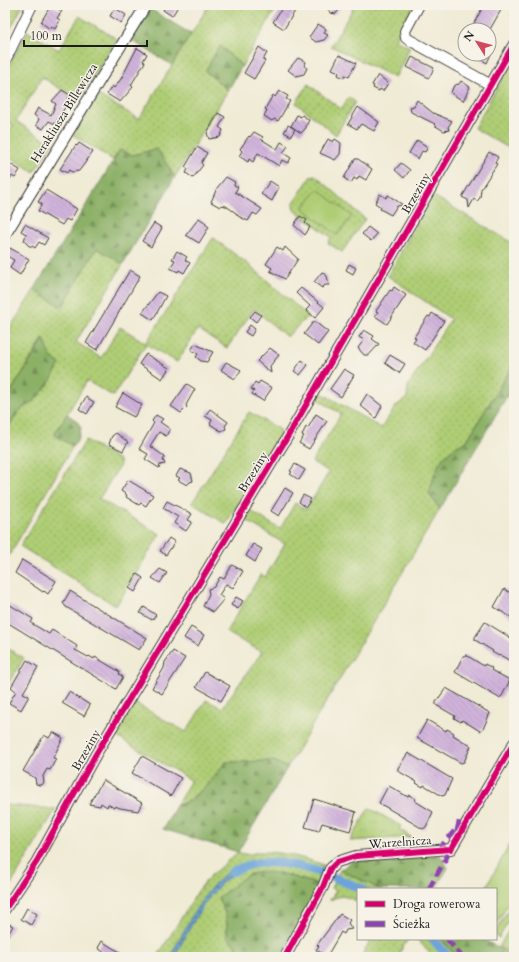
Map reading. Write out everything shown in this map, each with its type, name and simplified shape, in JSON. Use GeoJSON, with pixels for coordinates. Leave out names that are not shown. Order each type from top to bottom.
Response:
{"type":"FeatureCollection","features":[{"type":"Feature","properties":{"kind":"street"},"geometry":{"type":"LineString","coordinates":[[5,61],[32,5]]}},
{"type":"Feature","properties":{"kind":"street","name":"Herakliusza Billewicza"},"geometry":{"type":"LineString","coordinates":[[5,235],[146,5]]}},
{"type":"Feature","properties":{"kind":"street"},"geometry":{"type":"LineString","coordinates":[[419,5],[405,31],[406,38],[491,85]]}},
{"type":"Feature","properties":{"kind":"street","name":"Brzeziny"},"geometry":{"type":"LineString","coordinates":[[5,909],[36,861],[96,754],[306,405],[514,44]]}},
{"type":"Feature","properties":{"kind":"street","name":"Warzelnicza"},"geometry":{"type":"LineString","coordinates":[[285,957],[323,887],[330,869],[337,862],[356,856],[451,849],[514,742]]}},
{"type":"Feature","properties":{"kind":"green space"},"geometry":{"type":"Polygon","coordinates":[[[5,5],[23,5],[11,28],[5,24],[5,5]]]}},
{"type":"Feature","properties":{"kind":"green space"},"geometry":{"type":"Polygon","coordinates":[[[209,5],[278,5],[242,66],[220,46],[205,71],[228,90],[175,177],[157,149],[132,155],[120,150],[113,160],[73,135],[98,95],[139,119],[209,5]]]}},
{"type":"Feature","properties":{"kind":"green space"},"geometry":{"type":"Polygon","coordinates":[[[355,5],[414,5],[395,40],[410,47],[395,78],[331,46],[355,5]]]}},
{"type":"Feature","properties":{"kind":"green space"},"geometry":{"type":"Polygon","coordinates":[[[150,9],[191,34],[172,65],[131,40],[150,9]]]}},
{"type":"Feature","properties":{"kind":"green space"},"geometry":{"type":"Polygon","coordinates":[[[79,16],[117,39],[79,101],[42,77],[16,121],[52,144],[34,172],[5,154],[5,139],[13,125],[5,120],[5,73],[27,31],[59,50],[79,16]]]}},
{"type":"Feature","properties":{"kind":"green space"},"geometry":{"type":"Polygon","coordinates":[[[220,46],[242,66],[228,90],[205,71],[220,46]]]}},
{"type":"Feature","properties":{"kind":"green space"},"geometry":{"type":"Polygon","coordinates":[[[514,58],[514,151],[474,128],[514,58]]]}},
{"type":"Feature","properties":{"kind":"green space"},"geometry":{"type":"Polygon","coordinates":[[[308,84],[341,109],[349,97],[355,102],[336,135],[296,103],[308,84]]]}},
{"type":"Feature","properties":{"kind":"green space"},"geometry":{"type":"Polygon","coordinates":[[[157,149],[175,177],[123,264],[97,248],[62,307],[34,290],[120,150],[132,155],[157,149]]]}},
{"type":"Feature","properties":{"kind":"green space"},"geometry":{"type":"Polygon","coordinates":[[[315,175],[365,219],[342,252],[328,243],[331,237],[294,210],[293,204],[311,176],[315,175]]]}},
{"type":"Feature","properties":{"kind":"green space"},"geometry":{"type":"Polygon","coordinates":[[[318,189],[352,216],[337,235],[303,208],[318,189]]]}},
{"type":"Feature","properties":{"kind":"green space"},"geometry":{"type":"Polygon","coordinates":[[[432,195],[514,244],[514,363],[466,442],[455,447],[429,494],[440,509],[287,768],[274,761],[226,762],[198,793],[184,803],[176,806],[191,780],[114,735],[133,702],[186,732],[206,700],[222,708],[262,652],[226,632],[261,574],[265,577],[285,544],[244,519],[249,510],[280,529],[295,503],[306,510],[329,472],[312,462],[341,414],[319,400],[315,401],[320,392],[381,428],[397,405],[407,398],[408,386],[451,319],[388,276],[432,195]]]}},
{"type":"Feature","properties":{"kind":"green space"},"geometry":{"type":"Polygon","coordinates":[[[213,238],[248,264],[308,316],[287,337],[254,309],[227,348],[198,329],[177,362],[146,344],[113,396],[87,381],[54,435],[73,446],[5,563],[5,452],[9,426],[19,411],[37,398],[51,357],[43,339],[5,401],[5,336],[34,290],[62,307],[97,247],[123,264],[76,342],[101,358],[120,327],[146,343],[213,238]]]}},
{"type":"Feature","properties":{"kind":"green space"},"geometry":{"type":"Polygon","coordinates":[[[44,339],[51,357],[60,364],[50,382],[37,398],[19,411],[9,426],[5,452],[5,401],[44,339]]]}},
{"type":"Feature","properties":{"kind":"green space"},"geometry":{"type":"Polygon","coordinates":[[[514,363],[514,384],[440,509],[429,494],[440,462],[450,451],[466,442],[514,363]]]}},
{"type":"Feature","properties":{"kind":"green space"},"geometry":{"type":"Polygon","coordinates":[[[249,412],[279,429],[280,434],[226,524],[192,503],[249,412]]]}},
{"type":"Feature","properties":{"kind":"green space"},"geometry":{"type":"Polygon","coordinates":[[[67,414],[77,421],[81,428],[78,440],[73,446],[54,435],[67,414]]]}},
{"type":"Feature","properties":{"kind":"green space"},"geometry":{"type":"Polygon","coordinates":[[[86,440],[119,460],[120,465],[99,499],[160,534],[116,606],[20,546],[86,440]]]}},
{"type":"Feature","properties":{"kind":"green space"},"geometry":{"type":"Polygon","coordinates":[[[5,647],[24,658],[5,689],[5,647]]]}},
{"type":"Feature","properties":{"kind":"green space"},"geometry":{"type":"Polygon","coordinates":[[[274,761],[287,768],[238,852],[163,829],[176,806],[190,801],[209,783],[226,762],[274,761]]]}},
{"type":"Feature","properties":{"kind":"green space"},"geometry":{"type":"Polygon","coordinates":[[[5,805],[56,809],[5,895],[5,805]]]}},
{"type":"Feature","properties":{"kind":"green space"},"geometry":{"type":"Polygon","coordinates":[[[369,808],[401,826],[399,829],[411,837],[350,841],[369,808]]]}},
{"type":"Feature","properties":{"kind":"green space"},"geometry":{"type":"Polygon","coordinates":[[[514,837],[514,894],[497,923],[497,888],[486,888],[514,837]]]}},
{"type":"Feature","properties":{"kind":"green space"},"geometry":{"type":"Polygon","coordinates":[[[238,852],[248,854],[262,852],[286,854],[324,865],[317,884],[280,873],[218,899],[226,917],[227,936],[246,957],[157,957],[198,891],[209,877],[238,852]]]}},
{"type":"Feature","properties":{"kind":"green space"},"geometry":{"type":"Polygon","coordinates":[[[440,855],[448,868],[436,888],[378,888],[340,870],[353,861],[440,855]]]}},
{"type":"Feature","properties":{"kind":"green space"},"geometry":{"type":"Polygon","coordinates":[[[340,870],[378,888],[357,888],[357,902],[344,896],[330,900],[336,891],[331,888],[340,870]]]}},
{"type":"Feature","properties":{"kind":"green space"},"geometry":{"type":"Polygon","coordinates":[[[260,872],[280,873],[317,884],[302,923],[281,957],[246,957],[227,936],[226,916],[218,898],[247,875],[260,872]]]}},
{"type":"Feature","properties":{"kind":"green space"},"geometry":{"type":"Polygon","coordinates":[[[514,900],[514,912],[499,938],[497,937],[497,929],[514,900]]]}},
{"type":"Feature","properties":{"kind":"green space"},"geometry":{"type":"Polygon","coordinates":[[[514,921],[514,955],[499,947],[514,921]]]}},
{"type":"Feature","properties":{"kind":"green space"},"geometry":{"type":"Polygon","coordinates":[[[370,940],[407,940],[397,957],[361,957],[370,940]]]}},
{"type":"Feature","properties":{"kind":"green space"},"geometry":{"type":"Polygon","coordinates":[[[418,940],[442,940],[457,957],[433,957],[418,940]]]}},
{"type":"Feature","properties":{"kind":"green space"},"geometry":{"type":"Polygon","coordinates":[[[442,940],[485,940],[514,957],[457,957],[442,940]]]}},
{"type":"Feature","properties":{"kind":"water"},"geometry":{"type":"Polygon","coordinates":[[[241,865],[243,869],[220,884],[211,895],[202,907],[174,957],[170,957],[191,918],[208,892],[229,871],[241,865]]]}},
{"type":"Feature","properties":{"kind":"building"},"geometry":{"type":"Polygon","coordinates":[[[51,5],[62,11],[57,18],[60,20],[55,29],[51,26],[50,29],[41,22],[51,5]]]}},
{"type":"Feature","properties":{"kind":"building"},"geometry":{"type":"Polygon","coordinates":[[[166,5],[179,5],[172,16],[163,10],[166,5]]]}},
{"type":"Feature","properties":{"kind":"building"},"geometry":{"type":"Polygon","coordinates":[[[284,5],[295,11],[284,29],[273,22],[284,5]]]}},
{"type":"Feature","properties":{"kind":"building"},"geometry":{"type":"Polygon","coordinates":[[[322,5],[341,5],[336,14],[330,13],[329,10],[322,5]]]}},
{"type":"Feature","properties":{"kind":"building"},"geometry":{"type":"Polygon","coordinates":[[[484,5],[495,5],[501,10],[494,22],[475,22],[484,5]]]}},
{"type":"Feature","properties":{"kind":"building"},"geometry":{"type":"Polygon","coordinates":[[[115,8],[126,15],[121,23],[110,16],[115,8]]]}},
{"type":"Feature","properties":{"kind":"building"},"geometry":{"type":"Polygon","coordinates":[[[318,24],[326,29],[324,33],[328,35],[324,40],[316,42],[309,37],[318,24]]]}},
{"type":"Feature","properties":{"kind":"building"},"geometry":{"type":"Polygon","coordinates":[[[259,47],[267,53],[263,60],[265,61],[254,79],[244,73],[259,47]]]}},
{"type":"Feature","properties":{"kind":"building"},"geometry":{"type":"Polygon","coordinates":[[[137,48],[147,54],[143,61],[145,62],[131,85],[133,87],[120,102],[107,94],[112,86],[114,88],[121,79],[137,48]]]}},
{"type":"Feature","properties":{"kind":"building"},"geometry":{"type":"Polygon","coordinates":[[[339,55],[356,63],[349,77],[345,75],[344,78],[338,75],[339,72],[332,69],[339,55]]]}},
{"type":"Feature","properties":{"kind":"building"},"geometry":{"type":"Polygon","coordinates":[[[412,57],[434,68],[429,78],[407,67],[412,57]]]}},
{"type":"Feature","properties":{"kind":"building"},"geometry":{"type":"Polygon","coordinates":[[[298,58],[306,62],[304,66],[307,68],[304,74],[296,76],[288,70],[298,58]]]}},
{"type":"Feature","properties":{"kind":"building"},"geometry":{"type":"Polygon","coordinates":[[[378,75],[388,83],[383,91],[373,88],[374,86],[372,85],[378,75]]]}},
{"type":"Feature","properties":{"kind":"building"},"geometry":{"type":"Polygon","coordinates":[[[461,81],[470,87],[463,101],[451,93],[453,87],[457,84],[458,85],[461,81]]]}},
{"type":"Feature","properties":{"kind":"building"},"geometry":{"type":"Polygon","coordinates":[[[62,90],[70,95],[68,98],[70,99],[55,124],[49,121],[43,129],[36,125],[39,119],[34,115],[38,108],[51,115],[56,104],[52,101],[62,90]]]}},
{"type":"Feature","properties":{"kind":"building"},"geometry":{"type":"Polygon","coordinates":[[[279,91],[288,96],[286,99],[290,101],[278,121],[274,119],[272,121],[264,116],[267,110],[265,109],[273,95],[275,97],[279,91]]]}},
{"type":"Feature","properties":{"kind":"building"},"geometry":{"type":"Polygon","coordinates":[[[417,100],[433,113],[452,121],[448,127],[449,130],[444,131],[434,125],[435,124],[411,112],[410,107],[414,106],[417,100]]]}},
{"type":"Feature","properties":{"kind":"building"},"geometry":{"type":"Polygon","coordinates":[[[358,107],[379,122],[374,131],[361,124],[357,129],[348,124],[358,107]]]}},
{"type":"Feature","properties":{"kind":"building"},"geometry":{"type":"Polygon","coordinates":[[[218,113],[225,117],[219,127],[223,130],[220,137],[209,139],[207,133],[218,113]]]}},
{"type":"Feature","properties":{"kind":"building"},"geometry":{"type":"Polygon","coordinates":[[[297,115],[301,117],[302,115],[309,120],[306,128],[301,133],[291,126],[297,115]]]}},
{"type":"Feature","properties":{"kind":"building"},"geometry":{"type":"Polygon","coordinates":[[[288,125],[295,129],[291,136],[284,132],[288,125]]]}},
{"type":"Feature","properties":{"kind":"building"},"geometry":{"type":"Polygon","coordinates":[[[254,132],[263,137],[261,139],[277,149],[281,142],[288,146],[283,153],[291,158],[288,163],[282,160],[279,166],[258,153],[253,162],[249,159],[248,162],[239,156],[242,151],[240,149],[249,136],[250,137],[254,132]]]}},
{"type":"Feature","properties":{"kind":"building"},"geometry":{"type":"Polygon","coordinates":[[[328,139],[333,142],[335,139],[341,143],[340,154],[335,160],[320,153],[328,139]]]}},
{"type":"Feature","properties":{"kind":"building"},"geometry":{"type":"Polygon","coordinates":[[[417,140],[428,147],[425,152],[422,151],[418,159],[409,153],[417,140]]]}},
{"type":"Feature","properties":{"kind":"building"},"geometry":{"type":"Polygon","coordinates":[[[79,143],[93,152],[79,171],[72,172],[69,170],[67,173],[60,169],[76,145],[77,146],[79,143]]]}},
{"type":"Feature","properties":{"kind":"building"},"geometry":{"type":"Polygon","coordinates":[[[197,147],[207,153],[201,163],[203,165],[193,178],[186,173],[188,169],[185,167],[197,147]]]}},
{"type":"Feature","properties":{"kind":"building"},"geometry":{"type":"Polygon","coordinates":[[[489,152],[498,157],[495,163],[497,164],[481,189],[480,198],[477,201],[474,199],[469,208],[468,200],[462,197],[489,152]]]}},
{"type":"Feature","properties":{"kind":"building"},"geometry":{"type":"Polygon","coordinates":[[[355,159],[358,159],[372,169],[366,180],[359,176],[357,180],[354,178],[351,183],[344,178],[355,159]]]}},
{"type":"Feature","properties":{"kind":"building"},"geometry":{"type":"Polygon","coordinates":[[[401,163],[410,170],[404,178],[395,170],[401,163]]]}},
{"type":"Feature","properties":{"kind":"building"},"geometry":{"type":"Polygon","coordinates":[[[10,164],[20,170],[15,178],[12,176],[5,187],[5,166],[8,168],[10,164]]]}},
{"type":"Feature","properties":{"kind":"building"},"geometry":{"type":"Polygon","coordinates":[[[226,177],[235,182],[234,185],[238,187],[235,192],[262,209],[257,215],[253,213],[248,221],[238,216],[226,206],[221,205],[220,207],[211,202],[217,188],[226,177]]]}},
{"type":"Feature","properties":{"kind":"building"},"geometry":{"type":"Polygon","coordinates":[[[270,181],[279,187],[272,201],[261,194],[270,181]]]}},
{"type":"Feature","properties":{"kind":"building"},"geometry":{"type":"Polygon","coordinates":[[[46,190],[77,209],[70,221],[66,219],[62,225],[38,211],[42,204],[38,202],[46,190]]]}},
{"type":"Feature","properties":{"kind":"building"},"geometry":{"type":"Polygon","coordinates":[[[380,194],[386,198],[388,195],[403,205],[397,206],[391,215],[380,209],[381,207],[375,203],[380,194]]]}},
{"type":"Feature","properties":{"kind":"building"},"geometry":{"type":"Polygon","coordinates":[[[300,216],[307,220],[305,223],[310,227],[305,235],[294,225],[300,216]]]}},
{"type":"Feature","properties":{"kind":"building"},"geometry":{"type":"Polygon","coordinates":[[[199,218],[209,227],[199,243],[186,235],[199,218]]]}},
{"type":"Feature","properties":{"kind":"building"},"geometry":{"type":"Polygon","coordinates":[[[154,223],[162,228],[151,247],[142,241],[154,223]]]}},
{"type":"Feature","properties":{"kind":"building"},"geometry":{"type":"Polygon","coordinates":[[[25,224],[48,238],[44,245],[39,242],[35,248],[29,246],[24,241],[26,234],[21,231],[25,224]]]}},
{"type":"Feature","properties":{"kind":"building"},"geometry":{"type":"Polygon","coordinates":[[[368,227],[377,234],[371,241],[362,234],[368,227]]]}},
{"type":"Feature","properties":{"kind":"building"},"geometry":{"type":"Polygon","coordinates":[[[277,247],[283,251],[285,247],[298,259],[285,279],[270,271],[272,268],[266,264],[277,247]]]}},
{"type":"Feature","properties":{"kind":"building"},"geometry":{"type":"Polygon","coordinates":[[[10,248],[29,259],[20,275],[10,268],[14,260],[5,255],[10,248]]]}},
{"type":"Feature","properties":{"kind":"building"},"geometry":{"type":"Polygon","coordinates":[[[177,251],[187,257],[185,260],[190,263],[184,273],[170,268],[175,260],[172,259],[177,251]]]}},
{"type":"Feature","properties":{"kind":"building"},"geometry":{"type":"Polygon","coordinates":[[[349,264],[356,268],[353,274],[346,270],[349,264]]]}},
{"type":"Feature","properties":{"kind":"building"},"geometry":{"type":"Polygon","coordinates":[[[130,270],[140,276],[97,350],[86,343],[130,270]]]}},
{"type":"Feature","properties":{"kind":"building"},"geometry":{"type":"Polygon","coordinates":[[[322,272],[327,276],[329,285],[325,285],[322,288],[314,282],[322,272]]]}},
{"type":"Feature","properties":{"kind":"building"},"geometry":{"type":"Polygon","coordinates":[[[394,287],[406,295],[387,324],[375,316],[378,312],[376,311],[390,290],[392,291],[394,287]]]}},
{"type":"Feature","properties":{"kind":"building"},"geometry":{"type":"Polygon","coordinates":[[[301,288],[324,307],[315,318],[306,310],[310,306],[296,293],[301,288]]]}},
{"type":"Feature","properties":{"kind":"building"},"geometry":{"type":"Polygon","coordinates":[[[158,292],[166,296],[153,320],[142,313],[158,292]]]}},
{"type":"Feature","properties":{"kind":"building"},"geometry":{"type":"Polygon","coordinates":[[[255,311],[261,315],[256,322],[250,317],[255,311]]]}},
{"type":"Feature","properties":{"kind":"building"},"geometry":{"type":"Polygon","coordinates":[[[432,313],[444,321],[425,350],[413,342],[416,338],[414,337],[428,316],[430,317],[432,313]]]}},
{"type":"Feature","properties":{"kind":"building"},"geometry":{"type":"Polygon","coordinates":[[[314,321],[328,332],[318,345],[304,334],[314,321]]]}},
{"type":"Feature","properties":{"kind":"building"},"geometry":{"type":"Polygon","coordinates":[[[250,325],[255,329],[251,336],[245,332],[250,325]]]}},
{"type":"Feature","properties":{"kind":"building"},"geometry":{"type":"Polygon","coordinates":[[[364,330],[374,336],[372,339],[379,344],[369,355],[364,355],[358,348],[364,340],[359,337],[364,330]]]}},
{"type":"Feature","properties":{"kind":"building"},"geometry":{"type":"Polygon","coordinates":[[[195,344],[213,352],[207,362],[201,361],[196,357],[198,354],[191,350],[195,344]]]}},
{"type":"Feature","properties":{"kind":"building"},"geometry":{"type":"Polygon","coordinates":[[[270,348],[279,355],[270,366],[271,373],[257,361],[270,348]]]}},
{"type":"Feature","properties":{"kind":"building"},"geometry":{"type":"Polygon","coordinates":[[[146,354],[169,368],[162,379],[139,364],[146,354]]]}},
{"type":"Feature","properties":{"kind":"building"},"geometry":{"type":"Polygon","coordinates":[[[390,355],[405,364],[399,373],[385,363],[390,355]]]}},
{"type":"Feature","properties":{"kind":"building"},"geometry":{"type":"Polygon","coordinates":[[[302,360],[308,365],[300,375],[294,371],[302,360]]]}},
{"type":"Feature","properties":{"kind":"building"},"geometry":{"type":"Polygon","coordinates":[[[226,362],[241,370],[235,379],[221,370],[226,362]]]}},
{"type":"Feature","properties":{"kind":"building"},"geometry":{"type":"Polygon","coordinates":[[[344,369],[354,375],[341,397],[330,389],[344,369]]]}},
{"type":"Feature","properties":{"kind":"building"},"geometry":{"type":"Polygon","coordinates":[[[260,381],[272,388],[263,401],[252,394],[254,391],[251,389],[255,382],[258,384],[260,381]]]}},
{"type":"Feature","properties":{"kind":"building"},"geometry":{"type":"Polygon","coordinates":[[[187,384],[195,389],[186,405],[187,407],[181,413],[171,406],[187,384]]]}},
{"type":"Feature","properties":{"kind":"building"},"geometry":{"type":"Polygon","coordinates":[[[123,393],[142,405],[134,417],[115,407],[123,393]]]}},
{"type":"Feature","properties":{"kind":"building"},"geometry":{"type":"Polygon","coordinates":[[[367,394],[382,406],[376,418],[360,405],[367,394]]]}},
{"type":"Feature","properties":{"kind":"building"},"geometry":{"type":"Polygon","coordinates":[[[86,397],[94,402],[87,414],[79,409],[86,397]]]}},
{"type":"Feature","properties":{"kind":"building"},"geometry":{"type":"Polygon","coordinates":[[[210,409],[228,422],[225,426],[226,429],[221,431],[210,424],[212,420],[205,416],[210,409]]]}},
{"type":"Feature","properties":{"kind":"building"},"geometry":{"type":"Polygon","coordinates":[[[316,414],[327,421],[309,449],[299,443],[304,436],[302,435],[306,427],[308,428],[316,414]]]}},
{"type":"Feature","properties":{"kind":"building"},"geometry":{"type":"Polygon","coordinates":[[[156,415],[163,419],[160,422],[170,429],[166,436],[159,432],[150,446],[165,457],[163,460],[165,464],[160,465],[159,468],[145,459],[148,454],[139,449],[154,423],[152,421],[156,415]]]}},
{"type":"Feature","properties":{"kind":"building"},"geometry":{"type":"Polygon","coordinates":[[[116,433],[128,442],[123,451],[109,444],[112,436],[116,433]]]}},
{"type":"Feature","properties":{"kind":"building"},"geometry":{"type":"Polygon","coordinates":[[[295,464],[305,470],[299,480],[290,474],[292,472],[290,471],[295,464]]]}},
{"type":"Feature","properties":{"kind":"building"},"geometry":{"type":"Polygon","coordinates":[[[180,469],[191,473],[193,481],[187,485],[178,480],[180,478],[176,476],[180,469]]]}},
{"type":"Feature","properties":{"kind":"building"},"geometry":{"type":"Polygon","coordinates":[[[128,480],[153,495],[146,506],[141,503],[139,505],[126,497],[127,495],[121,491],[128,480]]]}},
{"type":"Feature","properties":{"kind":"building"},"geometry":{"type":"Polygon","coordinates":[[[285,488],[293,493],[279,516],[271,511],[285,488]]]}},
{"type":"Feature","properties":{"kind":"building"},"geometry":{"type":"Polygon","coordinates":[[[303,495],[311,499],[306,507],[299,502],[303,495]]]}},
{"type":"Feature","properties":{"kind":"building"},"geometry":{"type":"Polygon","coordinates":[[[167,501],[192,514],[188,520],[192,522],[186,531],[174,523],[178,517],[163,508],[167,501]]]}},
{"type":"Feature","properties":{"kind":"building"},"geometry":{"type":"Polygon","coordinates":[[[169,538],[175,542],[166,555],[160,551],[169,538]]]}},
{"type":"Feature","properties":{"kind":"building"},"geometry":{"type":"Polygon","coordinates":[[[253,544],[262,549],[255,562],[246,556],[253,544]]]}},
{"type":"Feature","properties":{"kind":"building"},"geometry":{"type":"Polygon","coordinates":[[[22,560],[56,581],[48,594],[15,573],[22,560]]]}},
{"type":"Feature","properties":{"kind":"building"},"geometry":{"type":"Polygon","coordinates":[[[232,565],[243,571],[233,588],[226,584],[219,595],[224,599],[213,612],[203,606],[209,594],[208,589],[214,587],[220,577],[224,579],[232,565]]]}},
{"type":"Feature","properties":{"kind":"building"},"geometry":{"type":"Polygon","coordinates":[[[160,569],[167,573],[160,583],[152,578],[160,569]]]}},
{"type":"Feature","properties":{"kind":"building"},"geometry":{"type":"Polygon","coordinates":[[[137,574],[143,578],[135,592],[129,588],[137,574]]]}},
{"type":"Feature","properties":{"kind":"building"},"geometry":{"type":"Polygon","coordinates":[[[504,589],[514,595],[514,619],[494,607],[504,589]]]}},
{"type":"Feature","properties":{"kind":"building"},"geometry":{"type":"Polygon","coordinates":[[[70,591],[147,638],[139,650],[66,607],[63,603],[70,591]]]}},
{"type":"Feature","properties":{"kind":"building"},"geometry":{"type":"Polygon","coordinates":[[[236,597],[243,601],[238,609],[231,605],[236,597]]]}},
{"type":"Feature","properties":{"kind":"building"},"geometry":{"type":"Polygon","coordinates":[[[7,603],[33,619],[31,623],[49,634],[52,630],[77,646],[75,650],[88,657],[89,656],[94,659],[95,657],[120,672],[119,674],[123,677],[116,689],[5,621],[5,606],[7,603]]]}},
{"type":"Feature","properties":{"kind":"building"},"geometry":{"type":"Polygon","coordinates":[[[144,607],[156,615],[152,620],[140,613],[144,607]]]}},
{"type":"Feature","properties":{"kind":"building"},"geometry":{"type":"Polygon","coordinates":[[[485,622],[514,640],[514,663],[492,652],[493,651],[475,640],[475,637],[485,622]]]}},
{"type":"Feature","properties":{"kind":"building"},"geometry":{"type":"Polygon","coordinates":[[[191,627],[204,635],[198,646],[184,638],[191,627]]]}},
{"type":"Feature","properties":{"kind":"building"},"geometry":{"type":"Polygon","coordinates":[[[173,651],[185,658],[162,694],[152,688],[164,668],[165,662],[173,651]]]}},
{"type":"Feature","properties":{"kind":"building"},"geometry":{"type":"Polygon","coordinates":[[[466,655],[484,666],[485,664],[492,668],[491,670],[510,680],[502,696],[499,698],[455,672],[463,656],[466,655]]]}},
{"type":"Feature","properties":{"kind":"building"},"geometry":{"type":"Polygon","coordinates":[[[27,660],[38,667],[23,693],[29,696],[21,710],[9,703],[16,691],[11,687],[27,660]]]}},
{"type":"Feature","properties":{"kind":"building"},"geometry":{"type":"Polygon","coordinates":[[[205,672],[230,686],[221,701],[196,687],[205,672]]]}},
{"type":"Feature","properties":{"kind":"building"},"geometry":{"type":"Polygon","coordinates":[[[446,688],[490,713],[483,729],[480,731],[462,720],[461,722],[454,718],[455,716],[436,705],[436,702],[446,688]]]}},
{"type":"Feature","properties":{"kind":"building"},"geometry":{"type":"Polygon","coordinates":[[[69,692],[90,705],[84,716],[62,703],[69,692]]]}},
{"type":"Feature","properties":{"kind":"building"},"geometry":{"type":"Polygon","coordinates":[[[427,720],[446,731],[447,729],[454,733],[453,735],[471,746],[464,762],[461,763],[417,738],[427,720]]]}},
{"type":"Feature","properties":{"kind":"building"},"geometry":{"type":"Polygon","coordinates":[[[53,732],[63,738],[53,758],[56,759],[50,770],[47,769],[43,776],[44,782],[42,785],[39,785],[36,784],[35,778],[23,771],[44,735],[49,738],[53,732]]]}},
{"type":"Feature","properties":{"kind":"building"},"geometry":{"type":"Polygon","coordinates":[[[408,753],[452,779],[445,795],[442,796],[424,785],[423,787],[398,771],[398,768],[408,753]]]}},
{"type":"Feature","properties":{"kind":"building"},"geometry":{"type":"Polygon","coordinates":[[[142,756],[181,778],[171,796],[132,773],[142,756]]]}},
{"type":"Feature","properties":{"kind":"building"},"geometry":{"type":"Polygon","coordinates":[[[103,780],[142,803],[138,811],[115,806],[114,808],[108,804],[107,807],[101,803],[100,806],[89,804],[103,780]]]}},
{"type":"Feature","properties":{"kind":"building"},"geometry":{"type":"Polygon","coordinates":[[[389,786],[408,797],[409,795],[416,799],[415,801],[433,812],[426,827],[423,829],[379,803],[389,786]]]}},
{"type":"Feature","properties":{"kind":"building"},"geometry":{"type":"Polygon","coordinates":[[[314,799],[356,812],[350,831],[322,823],[319,831],[305,827],[314,799]]]}},
{"type":"Feature","properties":{"kind":"building"},"geometry":{"type":"Polygon","coordinates":[[[27,908],[37,914],[31,925],[21,919],[27,908]]]}},
{"type":"Feature","properties":{"kind":"building"},"geometry":{"type":"Polygon","coordinates":[[[340,914],[350,920],[348,923],[352,929],[346,930],[344,934],[341,932],[327,956],[316,950],[319,946],[317,945],[340,914]]]}},
{"type":"Feature","properties":{"kind":"building"},"geometry":{"type":"Polygon","coordinates":[[[5,922],[13,926],[5,939],[5,922]]]}},
{"type":"Feature","properties":{"kind":"building"},"geometry":{"type":"Polygon","coordinates":[[[102,941],[129,957],[112,957],[106,954],[98,948],[102,941]]]}},
{"type":"Feature","properties":{"kind":"waterway"},"geometry":{"type":"LineString","coordinates":[[232,872],[245,866],[271,862],[298,866],[312,870],[360,888]]}},
{"type":"Feature","properties":{"kind":"waterway"},"geometry":{"type":"LineString","coordinates":[[434,940],[448,957]]}},
{"type":"Feature","properties":{"kind":"marked path"},"geometry":{"type":"LineString","coordinates":[[457,831],[460,818]]}},
{"type":"Feature","properties":{"kind":"marked path"},"geometry":{"type":"LineString","coordinates":[[438,850],[457,828]]}},
{"type":"Feature","properties":{"kind":"marked path"},"geometry":{"type":"LineString","coordinates":[[430,888],[451,849]]}},
{"type":"Feature","properties":{"kind":"marked path"},"geometry":{"type":"LineString","coordinates":[[448,940],[462,957]]}},
{"type":"Feature","properties":{"kind":"cycle path"},"geometry":{"type":"LineString","coordinates":[[5,909],[37,861],[96,754],[291,431],[514,44]]}},
{"type":"Feature","properties":{"kind":"cycle path"},"geometry":{"type":"LineString","coordinates":[[285,957],[323,887],[330,869],[337,862],[356,856],[451,849],[514,743]]}}]}
